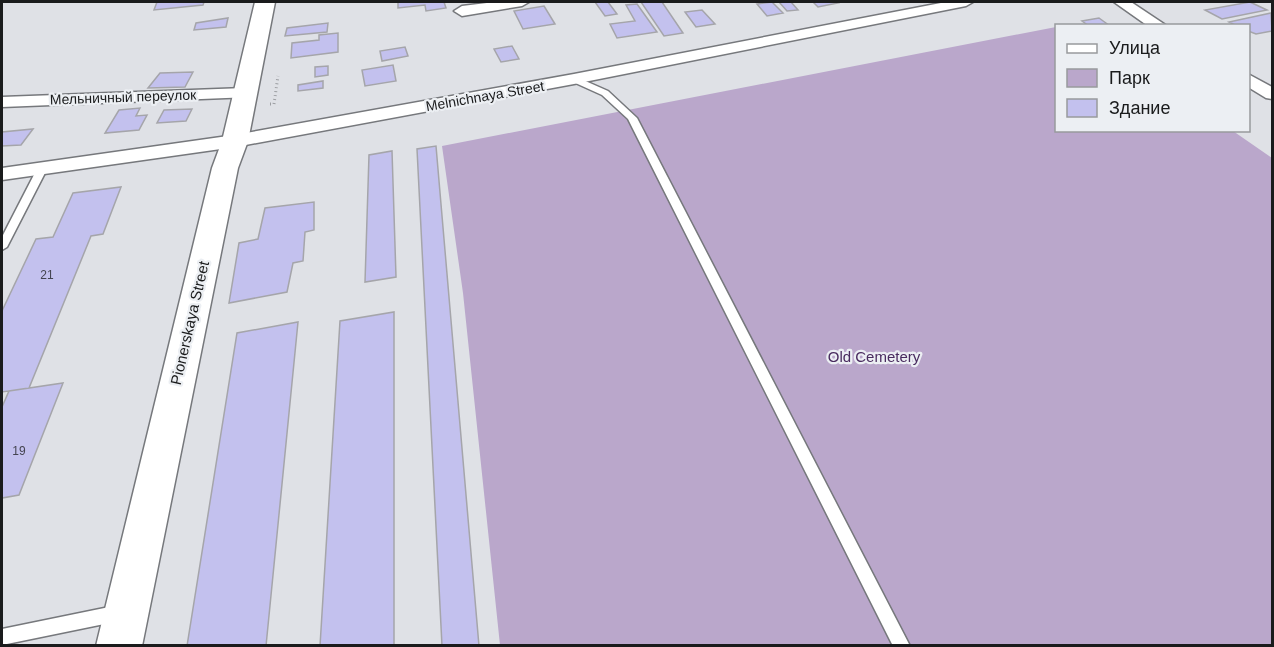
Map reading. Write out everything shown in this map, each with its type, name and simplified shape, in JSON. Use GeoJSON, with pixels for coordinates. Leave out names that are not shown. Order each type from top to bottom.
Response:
{"type":"FeatureCollection","features":[{"type":"Feature","properties":{"kind":"street","name":"Pionerskaya Street"},"geometry":{"type":"LineString","coordinates":[[118,645],[225,168],[235,141],[265,2]]}},
{"type":"Feature","properties":{"kind":"street"},"geometry":{"type":"LineString","coordinates":[[462,11],[522,2]]}},
{"type":"Feature","properties":{"kind":"street","name":"Melnichnaya Street"},"geometry":{"type":"LineString","coordinates":[[2,174],[235,141],[574,80],[966,2]]}},
{"type":"Feature","properties":{"kind":"street"},"geometry":{"type":"LineString","coordinates":[[1121,2],[1157,24]]}},
{"type":"Feature","properties":{"kind":"street"},"geometry":{"type":"LineString","coordinates":[[1250,80],[1272,94]]}},
{"type":"Feature","properties":{"kind":"street","name":"Мельничный переулок"},"geometry":{"type":"LineString","coordinates":[[2,102],[245,93]]}},
{"type":"Feature","properties":{"kind":"lane"},"geometry":{"type":"LineString","coordinates":[[574,80],[605,93],[632,118],[902,645]]}},
{"type":"Feature","properties":{"kind":"lane"},"geometry":{"type":"LineString","coordinates":[[2,247],[42,169]]}},
{"type":"Feature","properties":{"kind":"lane"},"geometry":{"type":"LineString","coordinates":[[2,637],[126,611]]}},
{"type":"Feature","properties":{"kind":"green space","name":"Old Cemetery"},"geometry":{"type":"Polygon","coordinates":[[[1055,27],[1055,132],[1234,132],[1272,158],[1272,645],[500,645],[463,293],[442,146],[1055,27]]]}},
{"type":"Feature","properties":{"kind":"building"},"geometry":{"type":"Polygon","coordinates":[[[157,2],[204,2],[203,5],[154,10],[157,2]]]}},
{"type":"Feature","properties":{"kind":"building"},"geometry":{"type":"Polygon","coordinates":[[[398,2],[444,2],[446,8],[426,11],[425,5],[398,8],[398,2]]]}},
{"type":"Feature","properties":{"kind":"building"},"geometry":{"type":"Polygon","coordinates":[[[595,2],[608,2],[617,14],[605,16],[595,2]]]}},
{"type":"Feature","properties":{"kind":"building"},"geometry":{"type":"Polygon","coordinates":[[[641,2],[662,2],[683,33],[664,36],[641,2]]]}},
{"type":"Feature","properties":{"kind":"building"},"geometry":{"type":"Polygon","coordinates":[[[772,2],[783,13],[767,16],[757,4],[772,2]]]}},
{"type":"Feature","properties":{"kind":"building"},"geometry":{"type":"Polygon","coordinates":[[[779,2],[791,2],[798,10],[787,11],[779,2]]]}},
{"type":"Feature","properties":{"kind":"building"},"geometry":{"type":"Polygon","coordinates":[[[813,2],[836,2],[838,3],[818,7],[813,2]]]}},
{"type":"Feature","properties":{"kind":"building"},"geometry":{"type":"Polygon","coordinates":[[[1250,2],[1267,10],[1222,19],[1205,10],[1250,2]]]}},
{"type":"Feature","properties":{"kind":"building"},"geometry":{"type":"Polygon","coordinates":[[[637,4],[657,32],[617,38],[610,24],[635,21],[626,5],[637,4]]]}},
{"type":"Feature","properties":{"kind":"building"},"geometry":{"type":"Polygon","coordinates":[[[544,6],[555,24],[523,29],[514,11],[544,6]]]}},
{"type":"Feature","properties":{"kind":"building"},"geometry":{"type":"Polygon","coordinates":[[[702,10],[715,24],[696,27],[685,12],[702,10]]]}},
{"type":"Feature","properties":{"kind":"building"},"geometry":{"type":"Polygon","coordinates":[[[1271,13],[1272,31],[1256,34],[1250,32],[1250,24],[1229,22],[1271,13]]]}},
{"type":"Feature","properties":{"kind":"building"},"geometry":{"type":"Polygon","coordinates":[[[228,18],[226,27],[194,30],[196,23],[228,18]]]}},
{"type":"Feature","properties":{"kind":"building"},"geometry":{"type":"Polygon","coordinates":[[[1099,18],[1107,24],[1086,24],[1082,21],[1099,18]]]}},
{"type":"Feature","properties":{"kind":"building"},"geometry":{"type":"Polygon","coordinates":[[[328,23],[327,32],[285,36],[287,28],[328,23]]]}},
{"type":"Feature","properties":{"kind":"building"},"geometry":{"type":"Polygon","coordinates":[[[338,33],[338,52],[291,58],[292,43],[319,40],[319,35],[338,33]]]}},
{"type":"Feature","properties":{"kind":"building"},"geometry":{"type":"Polygon","coordinates":[[[512,46],[519,59],[501,62],[494,49],[512,46]]]}},
{"type":"Feature","properties":{"kind":"building"},"geometry":{"type":"Polygon","coordinates":[[[405,47],[408,56],[382,61],[380,51],[405,47]]]}},
{"type":"Feature","properties":{"kind":"building"},"geometry":{"type":"Polygon","coordinates":[[[393,65],[396,81],[365,86],[362,70],[393,65]]]}},
{"type":"Feature","properties":{"kind":"building"},"geometry":{"type":"Polygon","coordinates":[[[328,66],[328,75],[315,77],[315,67],[328,66]]]}},
{"type":"Feature","properties":{"kind":"building"},"geometry":{"type":"Polygon","coordinates":[[[193,72],[185,87],[148,88],[160,73],[193,72]]]}},
{"type":"Feature","properties":{"kind":"building"},"geometry":{"type":"Polygon","coordinates":[[[323,81],[323,88],[298,91],[298,85],[323,81]]]}},
{"type":"Feature","properties":{"kind":"building"},"geometry":{"type":"Polygon","coordinates":[[[140,108],[136,116],[147,115],[139,130],[105,133],[119,110],[140,108]]]}},
{"type":"Feature","properties":{"kind":"building"},"geometry":{"type":"Polygon","coordinates":[[[192,109],[186,121],[157,123],[164,110],[192,109]]]}},
{"type":"Feature","properties":{"kind":"building"},"geometry":{"type":"Polygon","coordinates":[[[33,129],[21,145],[2,146],[2,132],[33,129]]]}},
{"type":"Feature","properties":{"kind":"building"},"geometry":{"type":"Polygon","coordinates":[[[436,146],[479,646],[442,646],[417,149],[436,146]]]}},
{"type":"Feature","properties":{"kind":"building"},"geometry":{"type":"Polygon","coordinates":[[[392,151],[396,277],[365,282],[369,155],[392,151]]]}},
{"type":"Feature","properties":{"kind":"building"},"geometry":{"type":"Polygon","coordinates":[[[121,187],[103,234],[91,236],[29,388],[2,392],[2,311],[36,239],[53,237],[73,193],[121,187]]]}},
{"type":"Feature","properties":{"kind":"building"},"geometry":{"type":"Polygon","coordinates":[[[314,202],[314,230],[305,232],[303,261],[293,263],[287,292],[229,303],[239,243],[258,239],[265,208],[314,202]]]}},
{"type":"Feature","properties":{"kind":"building"},"geometry":{"type":"Polygon","coordinates":[[[394,312],[394,646],[320,646],[340,321],[394,312]]]}},
{"type":"Feature","properties":{"kind":"building"},"geometry":{"type":"Polygon","coordinates":[[[298,322],[266,646],[187,646],[237,333],[298,322]]]}},
{"type":"Feature","properties":{"kind":"building"},"geometry":{"type":"Polygon","coordinates":[[[63,383],[19,495],[2,498],[2,407],[9,391],[63,383]]]}}]}
